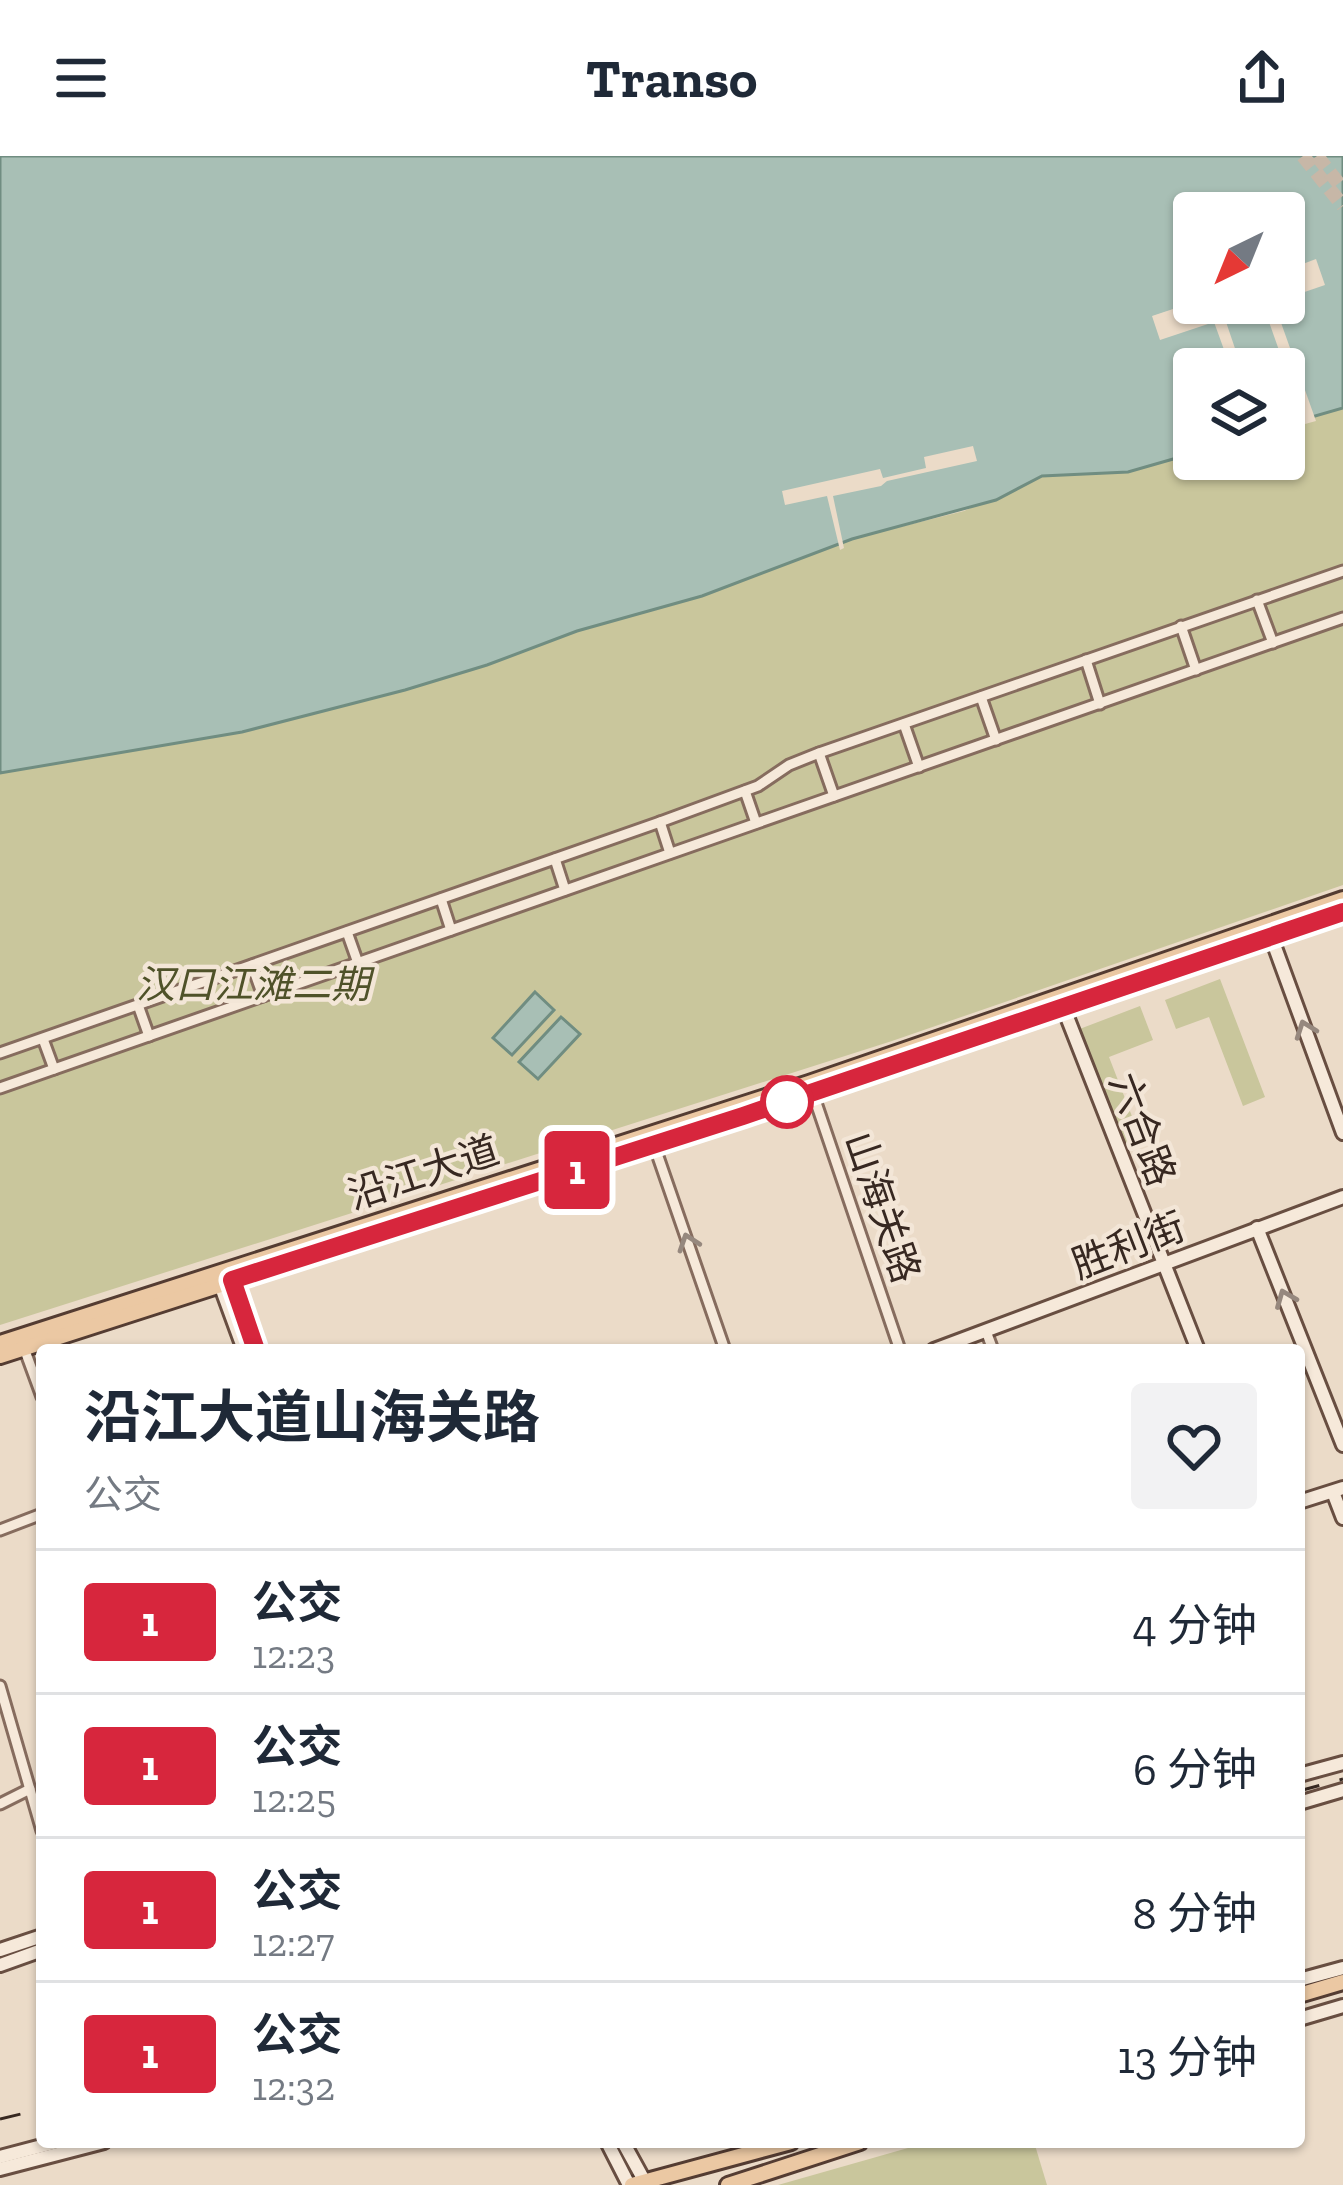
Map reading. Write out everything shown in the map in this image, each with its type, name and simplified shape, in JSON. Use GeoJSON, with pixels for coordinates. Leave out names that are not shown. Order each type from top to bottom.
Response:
{"type":"FeatureCollection","features":[{"type":"Feature","properties":{"kind":"main road","name":"沿江大道"},"geometry":{"type":"LineString","coordinates":[[1269,931],[1343,898]]}},
{"type":"Feature","properties":{"kind":"main road","name":"沿江大道"},"geometry":{"type":"LineString","coordinates":[[0,1343],[652,1140],[1269,931],[1343,912]]}},
{"type":"Feature","properties":{"kind":"main road","name":"沿江大道"},"geometry":{"type":"LineString","coordinates":[[0,1356],[224,1276]]}},
{"type":"Feature","properties":{"kind":"main road"},"geometry":{"type":"LineString","coordinates":[[1305,1993],[1343,1982]]}},
{"type":"Feature","properties":{"kind":"main road"},"geometry":{"type":"LineString","coordinates":[[1305,2002],[1343,1992]]}},
{"type":"Feature","properties":{"kind":"main road"},"geometry":{"type":"LineString","coordinates":[[635,2184],[769,2148]]}},
{"type":"Feature","properties":{"kind":"main road"},"geometry":{"type":"LineString","coordinates":[[728,2185],[842,2148]]}},
{"type":"Feature","properties":{"kind":"street"},"geometry":{"type":"LineString","coordinates":[[0,1053],[660,822],[745,791],[797,761],[1181,626],[1340,572],[1343,590]]}},
{"type":"Feature","properties":{"kind":"street"},"geometry":{"type":"LineString","coordinates":[[1257,600],[1273,644]]}},
{"type":"Feature","properties":{"kind":"street"},"geometry":{"type":"LineString","coordinates":[[0,1088],[1343,618]]}},
{"type":"Feature","properties":{"kind":"street"},"geometry":{"type":"LineString","coordinates":[[1181,626],[1196,670]]}},
{"type":"Feature","properties":{"kind":"street"},"geometry":{"type":"LineString","coordinates":[[1085,660],[1100,704]]}},
{"type":"Feature","properties":{"kind":"street"},"geometry":{"type":"LineString","coordinates":[[981,697],[996,740]]}},
{"type":"Feature","properties":{"kind":"street"},"geometry":{"type":"LineString","coordinates":[[904,724],[919,767]]}},
{"type":"Feature","properties":{"kind":"street"},"geometry":{"type":"LineString","coordinates":[[819,753],[834,796]]}},
{"type":"Feature","properties":{"kind":"street"},"geometry":{"type":"LineString","coordinates":[[745,791],[756,824]]}},
{"type":"Feature","properties":{"kind":"street"},"geometry":{"type":"LineString","coordinates":[[660,822],[670,853]]}},
{"type":"Feature","properties":{"kind":"street"},"geometry":{"type":"LineString","coordinates":[[555,859],[566,890]]}},
{"type":"Feature","properties":{"kind":"street"},"geometry":{"type":"LineString","coordinates":[[441,899],[452,930]]}},
{"type":"Feature","properties":{"kind":"street"},"geometry":{"type":"LineString","coordinates":[[1269,931],[1343,1133]]}},
{"type":"Feature","properties":{"kind":"street"},"geometry":{"type":"LineString","coordinates":[[347,932],[358,963]]}},
{"type":"Feature","properties":{"kind":"street"},"geometry":{"type":"LineString","coordinates":[[252,965],[263,996]]}},
{"type":"Feature","properties":{"kind":"street","name":"六合路"},"geometry":{"type":"LineString","coordinates":[[1061,1002],[1196,1344]]}},
{"type":"Feature","properties":{"kind":"street"},"geometry":{"type":"LineString","coordinates":[[138,1005],[149,1036]]}},
{"type":"Feature","properties":{"kind":"street"},"geometry":{"type":"LineString","coordinates":[[43,1039],[54,1069]]}},
{"type":"Feature","properties":{"kind":"street","name":"山海关路"},"geometry":{"type":"LineString","coordinates":[[811,1088],[898,1344]]}},
{"type":"Feature","properties":{"kind":"street"},"geometry":{"type":"LineString","coordinates":[[652,1140],[722,1344]]}},
{"type":"Feature","properties":{"kind":"street","name":"胜利街"},"geometry":{"type":"LineString","coordinates":[[950,1344],[1343,1196]]}},
{"type":"Feature","properties":{"kind":"street"},"geometry":{"type":"LineString","coordinates":[[1257,1228],[1303,1344]]}},
{"type":"Feature","properties":{"kind":"street"},"geometry":{"type":"LineString","coordinates":[[224,1276],[242,1344]]}},
{"type":"Feature","properties":{"kind":"street"},"geometry":{"type":"LineString","coordinates":[[224,1276],[253,1344]]}},
{"type":"Feature","properties":{"kind":"street"},"geometry":{"type":"LineString","coordinates":[[986,1330],[991,1344]]}},
{"type":"Feature","properties":{"kind":"street"},"geometry":{"type":"LineString","coordinates":[[24,1348],[36,1381]]}},
{"type":"Feature","properties":{"kind":"street"},"geometry":{"type":"LineString","coordinates":[[1305,1349],[1343,1445]]}},
{"type":"Feature","properties":{"kind":"street"},"geometry":{"type":"LineString","coordinates":[[1305,1500],[1338,1490],[1343,1518]]}},
{"type":"Feature","properties":{"kind":"street"},"geometry":{"type":"LineString","coordinates":[[0,1530],[36,1516]]}},
{"type":"Feature","properties":{"kind":"street"},"geometry":{"type":"LineString","coordinates":[[0,1686],[36,1810]]}},
{"type":"Feature","properties":{"kind":"street"},"geometry":{"type":"LineString","coordinates":[[1305,1773],[1343,1763]]}},
{"type":"Feature","properties":{"kind":"street"},"geometry":{"type":"LineString","coordinates":[[0,1804],[30,1789]]}},
{"type":"Feature","properties":{"kind":"street"},"geometry":{"type":"LineString","coordinates":[[1305,1801],[1343,1790]]}},
{"type":"Feature","properties":{"kind":"street"},"geometry":{"type":"LineString","coordinates":[[0,1950],[36,1938]]}},
{"type":"Feature","properties":{"kind":"street"},"geometry":{"type":"LineString","coordinates":[[0,1965],[36,1952]]}},
{"type":"Feature","properties":{"kind":"street"},"geometry":{"type":"LineString","coordinates":[[1305,1978],[1343,1968]]}},
{"type":"Feature","properties":{"kind":"street"},"geometry":{"type":"LineString","coordinates":[[1305,2017],[1343,2006]]}},
{"type":"Feature","properties":{"kind":"street"},"geometry":{"type":"LineString","coordinates":[[0,2157],[36,2148]]}},
{"type":"Feature","properties":{"kind":"street"},"geometry":{"type":"LineString","coordinates":[[0,2169],[81,2148]]}},
{"type":"Feature","properties":{"kind":"street"},"geometry":{"type":"LineString","coordinates":[[612,2148],[635,2184]]}},
{"type":"Feature","properties":{"kind":"street"},"geometry":{"type":"LineString","coordinates":[[624,2148],[635,2184]]}},
{"type":"Feature","properties":{"kind":"green space","name":"汉口江滩二期"},"geometry":{"type":"Polygon","coordinates":[[[1343,408],[1343,885],[892,1041],[0,1325],[0,773],[242,732],[405,690],[577,631],[702,596],[852,539],[964,511],[1042,476],[1128,472],[1173,459],[1173,480],[1305,480],[1305,419],[1343,408]]]}},
{"type":"Feature","properties":{"kind":"green space"},"geometry":{"type":"Polygon","coordinates":[[[1220,979],[1265,1097],[1243,1106],[1209,1017],[1176,1029],[1165,1000],[1220,979]]]}},
{"type":"Feature","properties":{"kind":"green space"},"geometry":{"type":"Polygon","coordinates":[[[1140,1006],[1153,1040],[1109,1057],[1140,1137],[1121,1145],[1077,1030],[1140,1006]]]}},
{"type":"Feature","properties":{"kind":"green space"},"geometry":{"type":"Polygon","coordinates":[[[908,2148],[1036,2148],[1047,2185],[778,2185],[908,2148]]]}},
{"type":"Feature","properties":{"kind":"shaded area"},"geometry":{"type":"Polygon","coordinates":[[[0,156],[1343,156],[1343,408],[1305,419],[1305,348],[1173,348],[1173,459],[1128,472],[1042,476],[996,500],[852,539],[702,596],[577,631],[487,665],[242,732],[0,773],[0,156]]]}},
{"type":"Feature","properties":{"kind":"shaded area"},"geometry":{"type":"Polygon","coordinates":[[[535,992],[554,1010],[512,1055],[493,1038],[535,992]]]}},
{"type":"Feature","properties":{"kind":"shaded area"},"geometry":{"type":"Polygon","coordinates":[[[561,1017],[580,1034],[538,1079],[519,1062],[561,1017]]]}},
{"type":"Feature","properties":{"kind":"pier"},"geometry":{"type":"Polygon","coordinates":[[[1316,259],[1325,285],[1305,292],[1305,263],[1316,259]]]}},
{"type":"Feature","properties":{"kind":"pier"},"geometry":{"type":"Polygon","coordinates":[[[1173,309],[1173,324],[1208,324],[1160,340],[1152,316],[1173,309]]]}},
{"type":"Feature","properties":{"kind":"pier"},"geometry":{"type":"Polygon","coordinates":[[[1215,324],[1227,324],[1235,348],[1223,348],[1215,324]]]}},
{"type":"Feature","properties":{"kind":"pier"},"geometry":{"type":"Polygon","coordinates":[[[1270,324],[1281,324],[1290,348],[1278,348],[1270,324]]]}},
{"type":"Feature","properties":{"kind":"pier"},"geometry":{"type":"Polygon","coordinates":[[[1305,390],[1316,421],[1305,424],[1305,390]]]}},
{"type":"Feature","properties":{"kind":"pier"},"geometry":{"type":"Polygon","coordinates":[[[973,446],[977,461],[833,496],[844,548],[840,550],[827,496],[785,505],[782,491],[880,469],[883,478],[926,468],[924,457],[973,446]]]}},
{"type":"Feature","properties":{"kind":"tunnel"},"geometry":{"type":"LineString","coordinates":[[1303,156],[1343,206]]}},
{"type":"Feature","properties":{"kind":"tunnel"},"geometry":{"type":"LineString","coordinates":[[1317,156],[1343,189]]}},
{"type":"Feature","properties":{"kind":"railway"},"geometry":{"type":"LineString","coordinates":[[1305,1789],[1343,1779]]}},
{"type":"Feature","properties":{"kind":"railway"},"geometry":{"type":"LineString","coordinates":[[0,2119],[36,2110]]}},
{"type":"Feature","properties":{"kind":"bus line","name":"1"},"geometry":{"type":"LineString","coordinates":[[254,1344],[232,1280],[743,1116],[1343,912]]}}]}
